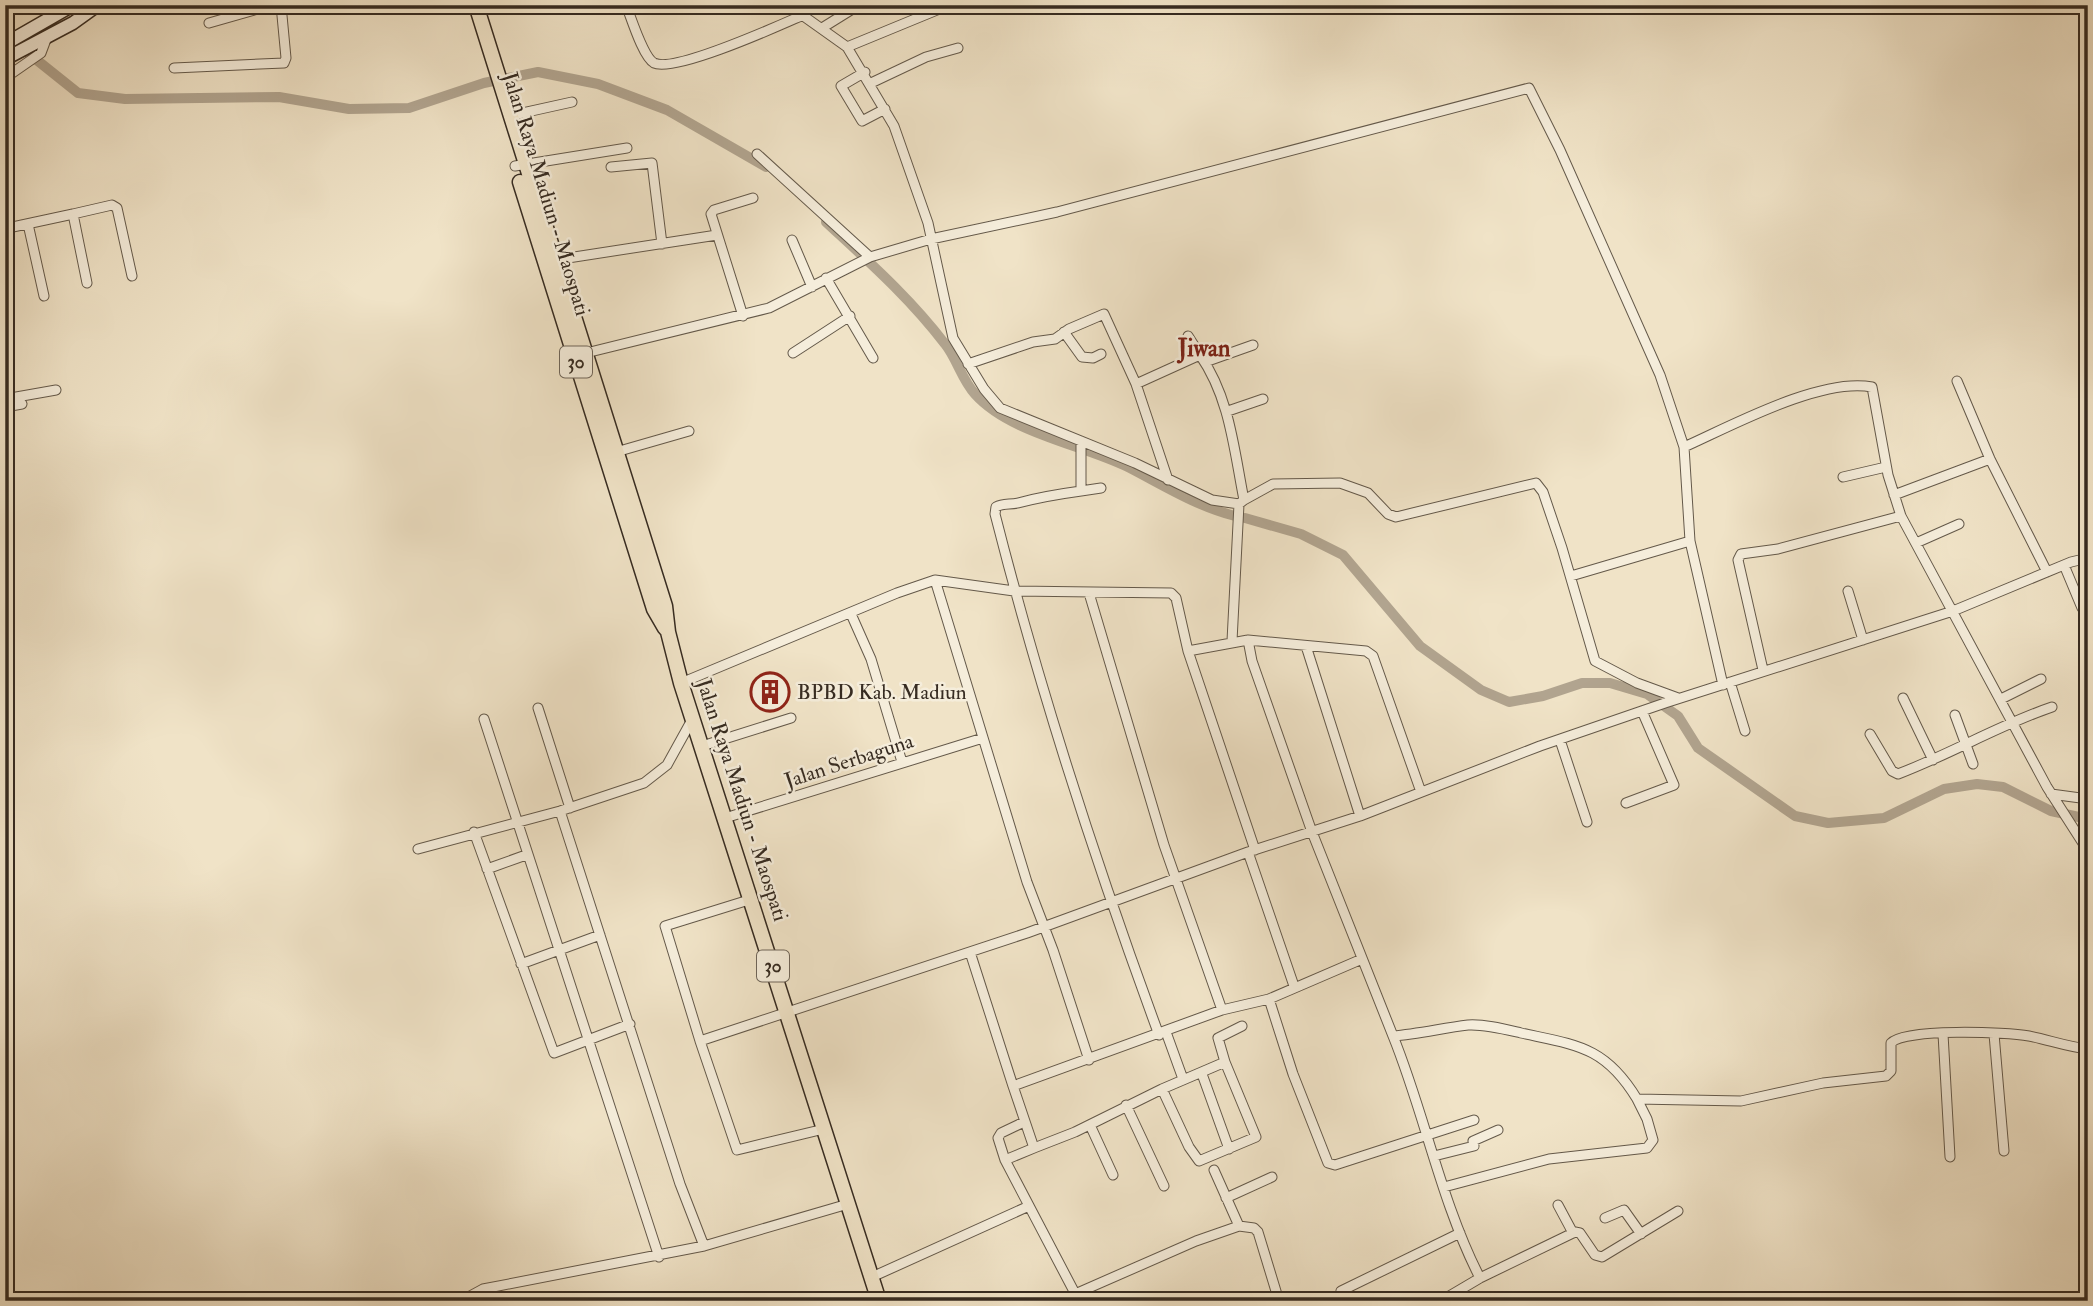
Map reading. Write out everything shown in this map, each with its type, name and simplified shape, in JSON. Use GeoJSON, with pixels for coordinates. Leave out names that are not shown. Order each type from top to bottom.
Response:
{"type":"FeatureCollection","features":[{"type":"Feature","properties":{"kind":"highway","name":"Jalan Raya Madiun - Maospati"},"geometry":{"type":"LineString","coordinates":[[467,5],[628,508]]}},
{"type":"Feature","properties":{"kind":"highway","name":"Jalan Raya Madiun - Maospati"},"geometry":{"type":"LineString","coordinates":[[475,5],[492,78],[509,116],[520,165],[555,260],[616,452],[654,609],[667,632],[879,1301]]}},
{"type":"Feature","properties":{"kind":"main road"},"geometry":{"type":"LineString","coordinates":[[5,44],[73,5]]}},
{"type":"Feature","properties":{"kind":"main road"},"geometry":{"type":"LineString","coordinates":[[6,59],[43,43],[98,5]]}},
{"type":"Feature","properties":{"kind":"street"},"geometry":{"type":"LineString","coordinates":[[209,23],[272,5]]}},
{"type":"Feature","properties":{"kind":"street"},"geometry":{"type":"LineString","coordinates":[[174,68],[284,63],[286,58],[281,5]]}},
{"type":"Feature","properties":{"kind":"street"},"geometry":{"type":"LineString","coordinates":[[626,5],[648,57],[662,64],[716,52],[802,16]]}},
{"type":"Feature","properties":{"kind":"street"},"geometry":{"type":"LineString","coordinates":[[788,5],[847,47],[871,82],[901,143],[932,239],[950,330],[968,364],[1000,408],[1212,500],[1242,502],[1273,484],[1340,483],[1368,493],[1388,514],[1396,517],[1536,483],[1543,492],[1571,576],[1595,661],[1637,683],[1678,698]]}},
{"type":"Feature","properties":{"kind":"street"},"geometry":{"type":"LineString","coordinates":[[822,28],[859,5]]}},
{"type":"Feature","properties":{"kind":"street"},"geometry":{"type":"LineString","coordinates":[[847,47],[937,10]]}},
{"type":"Feature","properties":{"kind":"street"},"geometry":{"type":"LineString","coordinates":[[5,78],[27,62],[43,43]]}},
{"type":"Feature","properties":{"kind":"street"},"geometry":{"type":"LineString","coordinates":[[871,82],[926,57],[958,48]]}},
{"type":"Feature","properties":{"kind":"street"},"geometry":{"type":"LineString","coordinates":[[865,72],[841,86],[862,121],[885,109]]}},
{"type":"Feature","properties":{"kind":"street"},"geometry":{"type":"LineString","coordinates":[[586,353],[743,316],[782,304],[854,264],[932,239],[1057,212],[1529,88],[1560,150],[1660,375],[1684,447],[1690,541],[1727,683],[1745,731]]}},
{"type":"Feature","properties":{"kind":"street"},"geometry":{"type":"LineString","coordinates":[[509,116],[572,102]]}},
{"type":"Feature","properties":{"kind":"street"},"geometry":{"type":"LineString","coordinates":[[520,165],[627,148]]}},
{"type":"Feature","properties":{"kind":"street"},"geometry":{"type":"LineString","coordinates":[[757,154],[868,258]]}},
{"type":"Feature","properties":{"kind":"street"},"geometry":{"type":"LineString","coordinates":[[611,167],[652,163],[662,244]]}},
{"type":"Feature","properties":{"kind":"street"},"geometry":{"type":"LineString","coordinates":[[743,316],[712,211],[752,198]]}},
{"type":"Feature","properties":{"kind":"street"},"geometry":{"type":"LineString","coordinates":[[5,208],[7,228],[112,205],[117,208],[132,276]]}},
{"type":"Feature","properties":{"kind":"street"},"geometry":{"type":"LineString","coordinates":[[73,214],[87,284]]}},
{"type":"Feature","properties":{"kind":"street"},"geometry":{"type":"LineString","coordinates":[[28,224],[44,296]]}},
{"type":"Feature","properties":{"kind":"street"},"geometry":{"type":"LineString","coordinates":[[555,260],[717,235]]}},
{"type":"Feature","properties":{"kind":"street"},"geometry":{"type":"LineString","coordinates":[[792,240],[812,287]]}},
{"type":"Feature","properties":{"kind":"street"},"geometry":{"type":"LineString","coordinates":[[826,278],[873,358]]}},
{"type":"Feature","properties":{"kind":"street"},"geometry":{"type":"LineString","coordinates":[[968,364],[1033,342],[1055,339],[1063,332],[1104,314],[1136,384],[1168,480]]}},
{"type":"Feature","properties":{"kind":"street"},"geometry":{"type":"LineString","coordinates":[[793,353],[850,316]]}},
{"type":"Feature","properties":{"kind":"street"},"geometry":{"type":"LineString","coordinates":[[1063,332],[1082,358],[1093,358],[1101,354]]}},
{"type":"Feature","properties":{"kind":"street"},"geometry":{"type":"LineString","coordinates":[[1188,336],[1202,358],[1227,411],[1242,502],[1232,640]]}},
{"type":"Feature","properties":{"kind":"street"},"geometry":{"type":"LineString","coordinates":[[1136,384],[1202,358],[1253,345]]}},
{"type":"Feature","properties":{"kind":"street"},"geometry":{"type":"LineString","coordinates":[[1957,381],[1990,459],[2047,572]]}},
{"type":"Feature","properties":{"kind":"street"},"geometry":{"type":"LineString","coordinates":[[1684,447],[1800,397],[1869,386],[1874,391],[1886,467],[1901,516],[2051,794],[2088,851]]}},
{"type":"Feature","properties":{"kind":"street"},"geometry":{"type":"LineString","coordinates":[[6,404],[56,390]]}},
{"type":"Feature","properties":{"kind":"street"},"geometry":{"type":"LineString","coordinates":[[1227,411],[1263,400]]}},
{"type":"Feature","properties":{"kind":"street"},"geometry":{"type":"LineString","coordinates":[[6,404],[22,404]]}},
{"type":"Feature","properties":{"kind":"street"},"geometry":{"type":"LineString","coordinates":[[6,404],[9,421]]}},
{"type":"Feature","properties":{"kind":"street"},"geometry":{"type":"LineString","coordinates":[[616,452],[689,432]]}},
{"type":"Feature","properties":{"kind":"street"},"geometry":{"type":"LineString","coordinates":[[1081,442],[1081,491]]}},
{"type":"Feature","properties":{"kind":"street"},"geometry":{"type":"LineString","coordinates":[[1894,495],[1990,459]]}},
{"type":"Feature","properties":{"kind":"street"},"geometry":{"type":"LineString","coordinates":[[1843,477],[1886,467]]}},
{"type":"Feature","properties":{"kind":"street"},"geometry":{"type":"LineString","coordinates":[[1101,488],[1036,496],[996,507],[1014,591],[1082,819],[1110,902],[1183,1079]]}},
{"type":"Feature","properties":{"kind":"street"},"geometry":{"type":"LineString","coordinates":[[1763,670],[1738,560],[1741,554],[1779,549],[1901,516]]}},
{"type":"Feature","properties":{"kind":"street"},"geometry":{"type":"LineString","coordinates":[[1916,543],[1959,524]]}},
{"type":"Feature","properties":{"kind":"street"},"geometry":{"type":"LineString","coordinates":[[1571,576],[1690,541]]}},
{"type":"Feature","properties":{"kind":"street"},"geometry":{"type":"LineString","coordinates":[[700,1041],[789,1014],[1043,927],[1252,851],[1360,816],[1678,698],[1953,611],[2064,565],[2088,558]]}},
{"type":"Feature","properties":{"kind":"street"},"geometry":{"type":"LineString","coordinates":[[2064,565],[2082,608]]}},
{"type":"Feature","properties":{"kind":"street"},"geometry":{"type":"LineString","coordinates":[[935,580],[1043,927],[1089,1060]]}},
{"type":"Feature","properties":{"kind":"street"},"geometry":{"type":"LineString","coordinates":[[681,683],[935,580],[1014,591],[1171,593],[1176,598],[1188,650],[1294,986]]}},
{"type":"Feature","properties":{"kind":"street"},"geometry":{"type":"LineString","coordinates":[[1848,591],[1863,640]]}},
{"type":"Feature","properties":{"kind":"street"},"geometry":{"type":"LineString","coordinates":[[1089,593],[1176,878],[1222,1010]]}},
{"type":"Feature","properties":{"kind":"street"},"geometry":{"type":"LineString","coordinates":[[851,614],[871,659],[902,762]]}},
{"type":"Feature","properties":{"kind":"street"},"geometry":{"type":"LineString","coordinates":[[1188,650],[1232,640],[1248,640],[1366,651],[1373,656],[1421,792]]}},
{"type":"Feature","properties":{"kind":"street"},"geometry":{"type":"LineString","coordinates":[[1248,640],[1252,661],[1312,832],[1393,1036],[1460,1233],[1480,1278]]}},
{"type":"Feature","properties":{"kind":"street"},"geometry":{"type":"LineString","coordinates":[[1306,646],[1360,816]]}},
{"type":"Feature","properties":{"kind":"street"},"geometry":{"type":"LineString","coordinates":[[2001,699],[2041,679]]}},
{"type":"Feature","properties":{"kind":"street"},"geometry":{"type":"LineString","coordinates":[[1903,698],[1933,760]]}},
{"type":"Feature","properties":{"kind":"street"},"geometry":{"type":"LineString","coordinates":[[1870,734],[1894,773],[1933,760],[2012,720],[2052,707]]}},
{"type":"Feature","properties":{"kind":"street"},"geometry":{"type":"LineString","coordinates":[[538,708],[570,808]]}},
{"type":"Feature","properties":{"kind":"street"},"geometry":{"type":"LineString","coordinates":[[1626,803],[1674,785],[1646,710]]}},
{"type":"Feature","properties":{"kind":"street"},"geometry":{"type":"LineString","coordinates":[[1955,715],[1973,764]]}},
{"type":"Feature","properties":{"kind":"street"},"geometry":{"type":"LineString","coordinates":[[418,849],[570,808],[656,777],[667,765],[693,718]]}},
{"type":"Feature","properties":{"kind":"street"},"geometry":{"type":"LineString","coordinates":[[702,746],[791,718]]}},
{"type":"Feature","properties":{"kind":"street"},"geometry":{"type":"LineString","coordinates":[[484,719],[515,823],[659,1256]]}},
{"type":"Feature","properties":{"kind":"street","name":"Jalan Serbaguna"},"geometry":{"type":"LineString","coordinates":[[725,818],[983,738]]}},
{"type":"Feature","properties":{"kind":"street"},"geometry":{"type":"LineString","coordinates":[[1560,740],[1587,822]]}},
{"type":"Feature","properties":{"kind":"street"},"geometry":{"type":"LineString","coordinates":[[2051,794],[2088,799]]}},
{"type":"Feature","properties":{"kind":"street"},"geometry":{"type":"LineString","coordinates":[[560,811],[680,1184],[704,1247]]}},
{"type":"Feature","properties":{"kind":"street"},"geometry":{"type":"LineString","coordinates":[[474,832],[554,1053],[630,1024]]}},
{"type":"Feature","properties":{"kind":"street"},"geometry":{"type":"LineString","coordinates":[[487,869],[526,855]]}},
{"type":"Feature","properties":{"kind":"street"},"geometry":{"type":"LineString","coordinates":[[752,899],[665,926],[700,1041],[737,1150],[824,1129]]}},
{"type":"Feature","properties":{"kind":"street"},"geometry":{"type":"LineString","coordinates":[[521,964],[600,935]]}},
{"type":"Feature","properties":{"kind":"street"},"geometry":{"type":"LineString","coordinates":[[970,952],[1034,1148]]}},
{"type":"Feature","properties":{"kind":"street"},"geometry":{"type":"LineString","coordinates":[[1013,1086],[1222,1010],[1269,999],[1362,959]]}},
{"type":"Feature","properties":{"kind":"street"},"geometry":{"type":"LineString","coordinates":[[1269,999],[1293,1074],[1328,1163],[1335,1165],[1474,1120]]}},
{"type":"Feature","properties":{"kind":"street"},"geometry":{"type":"LineString","coordinates":[[1162,1088],[1196,1160],[1256,1137],[1218,1038],[1242,1026]]}},
{"type":"Feature","properties":{"kind":"street"},"geometry":{"type":"LineString","coordinates":[[1393,1036],[1486,1026],[1574,1043],[1594,1052],[1624,1078],[1647,1119],[1653,1140],[1647,1147],[1549,1159],[1444,1187]]}},
{"type":"Feature","properties":{"kind":"street"},"geometry":{"type":"LineString","coordinates":[[1637,1099],[1741,1101],[1823,1083],[1879,1079],[1891,1071],[1893,1040],[1943,1034],[2026,1036],[2088,1049]]}},
{"type":"Feature","properties":{"kind":"street"},"geometry":{"type":"LineString","coordinates":[[1943,1034],[1951,1157]]}},
{"type":"Feature","properties":{"kind":"street"},"geometry":{"type":"LineString","coordinates":[[1994,1034],[2004,1151]]}},
{"type":"Feature","properties":{"kind":"street"},"geometry":{"type":"LineString","coordinates":[[1005,1160],[1090,1125],[1162,1088],[1202,1074],[1225,1062]]}},
{"type":"Feature","properties":{"kind":"street"},"geometry":{"type":"LineString","coordinates":[[1202,1074],[1229,1149]]}},
{"type":"Feature","properties":{"kind":"street"},"geometry":{"type":"LineString","coordinates":[[1126,1105],[1164,1186]]}},
{"type":"Feature","properties":{"kind":"street"},"geometry":{"type":"LineString","coordinates":[[1024,1122],[1001,1133],[998,1138],[1005,1160],[1077,1298],[1196,1241],[1239,1226],[1254,1228],[1258,1232],[1279,1301]]}},
{"type":"Feature","properties":{"kind":"street"},"geometry":{"type":"LineString","coordinates":[[1090,1125],[1113,1175]]}},
{"type":"Feature","properties":{"kind":"street"},"geometry":{"type":"LineString","coordinates":[[1434,1156],[1474,1146],[1473,1141],[1499,1130]]}},
{"type":"Feature","properties":{"kind":"street"},"geometry":{"type":"LineString","coordinates":[[1214,1170],[1239,1226]]}},
{"type":"Feature","properties":{"kind":"street"},"geometry":{"type":"LineString","coordinates":[[1226,1198],[1272,1177]]}},
{"type":"Feature","properties":{"kind":"street"},"geometry":{"type":"LineString","coordinates":[[461,1301],[484,1289],[704,1247],[848,1205]]}},
{"type":"Feature","properties":{"kind":"street"},"geometry":{"type":"LineString","coordinates":[[1558,1205],[1573,1233]]}},
{"type":"Feature","properties":{"kind":"street"},"geometry":{"type":"LineString","coordinates":[[872,1277],[1029,1206]]}},
{"type":"Feature","properties":{"kind":"street"},"geometry":{"type":"LineString","coordinates":[[1605,1218],[1624,1210],[1641,1234]]}},
{"type":"Feature","properties":{"kind":"street"},"geometry":{"type":"LineString","coordinates":[[1441,1301],[1480,1278],[1573,1233],[1580,1233],[1600,1257],[1678,1211]]}},
{"type":"Feature","properties":{"kind":"street"},"geometry":{"type":"LineString","coordinates":[[1345,1301],[1341,1292],[1348,1287],[1379,1275],[1460,1233]]}},
{"type":"Feature","properties":{"kind":"waterway"},"geometry":{"type":"LineString","coordinates":[[28,53],[78,93],[125,99],[279,97],[349,109],[409,108],[484,83],[538,72],[598,84],[667,110],[766,167]]}},
{"type":"Feature","properties":{"kind":"waterway"},"geometry":{"type":"LineString","coordinates":[[826,222],[918,311],[949,350],[970,388],[990,407],[1026,428],[1109,459],[1193,501],[1235,516]]}},
{"type":"Feature","properties":{"kind":"waterway"},"geometry":{"type":"LineString","coordinates":[[1245,518],[1301,534],[1343,555],[1420,646],[1481,690],[1509,702],[1543,696],[1582,683],[1610,683],[1647,694],[1678,716],[1698,748],[1795,816],[1828,823],[1884,818],[1944,789],[1977,784],[2003,787],[2051,811],[2088,819]]}},
{"type":"Feature","properties":{"kind":"place","name":"BPBD Kab. Madiun"},"geometry":{"type":"Point","coordinates":[770,692]}},
{"type":"Feature","properties":{"kind":"district","name":"Jiwan"},"geometry":{"type":"Point","coordinates":[1204,348]}}]}
